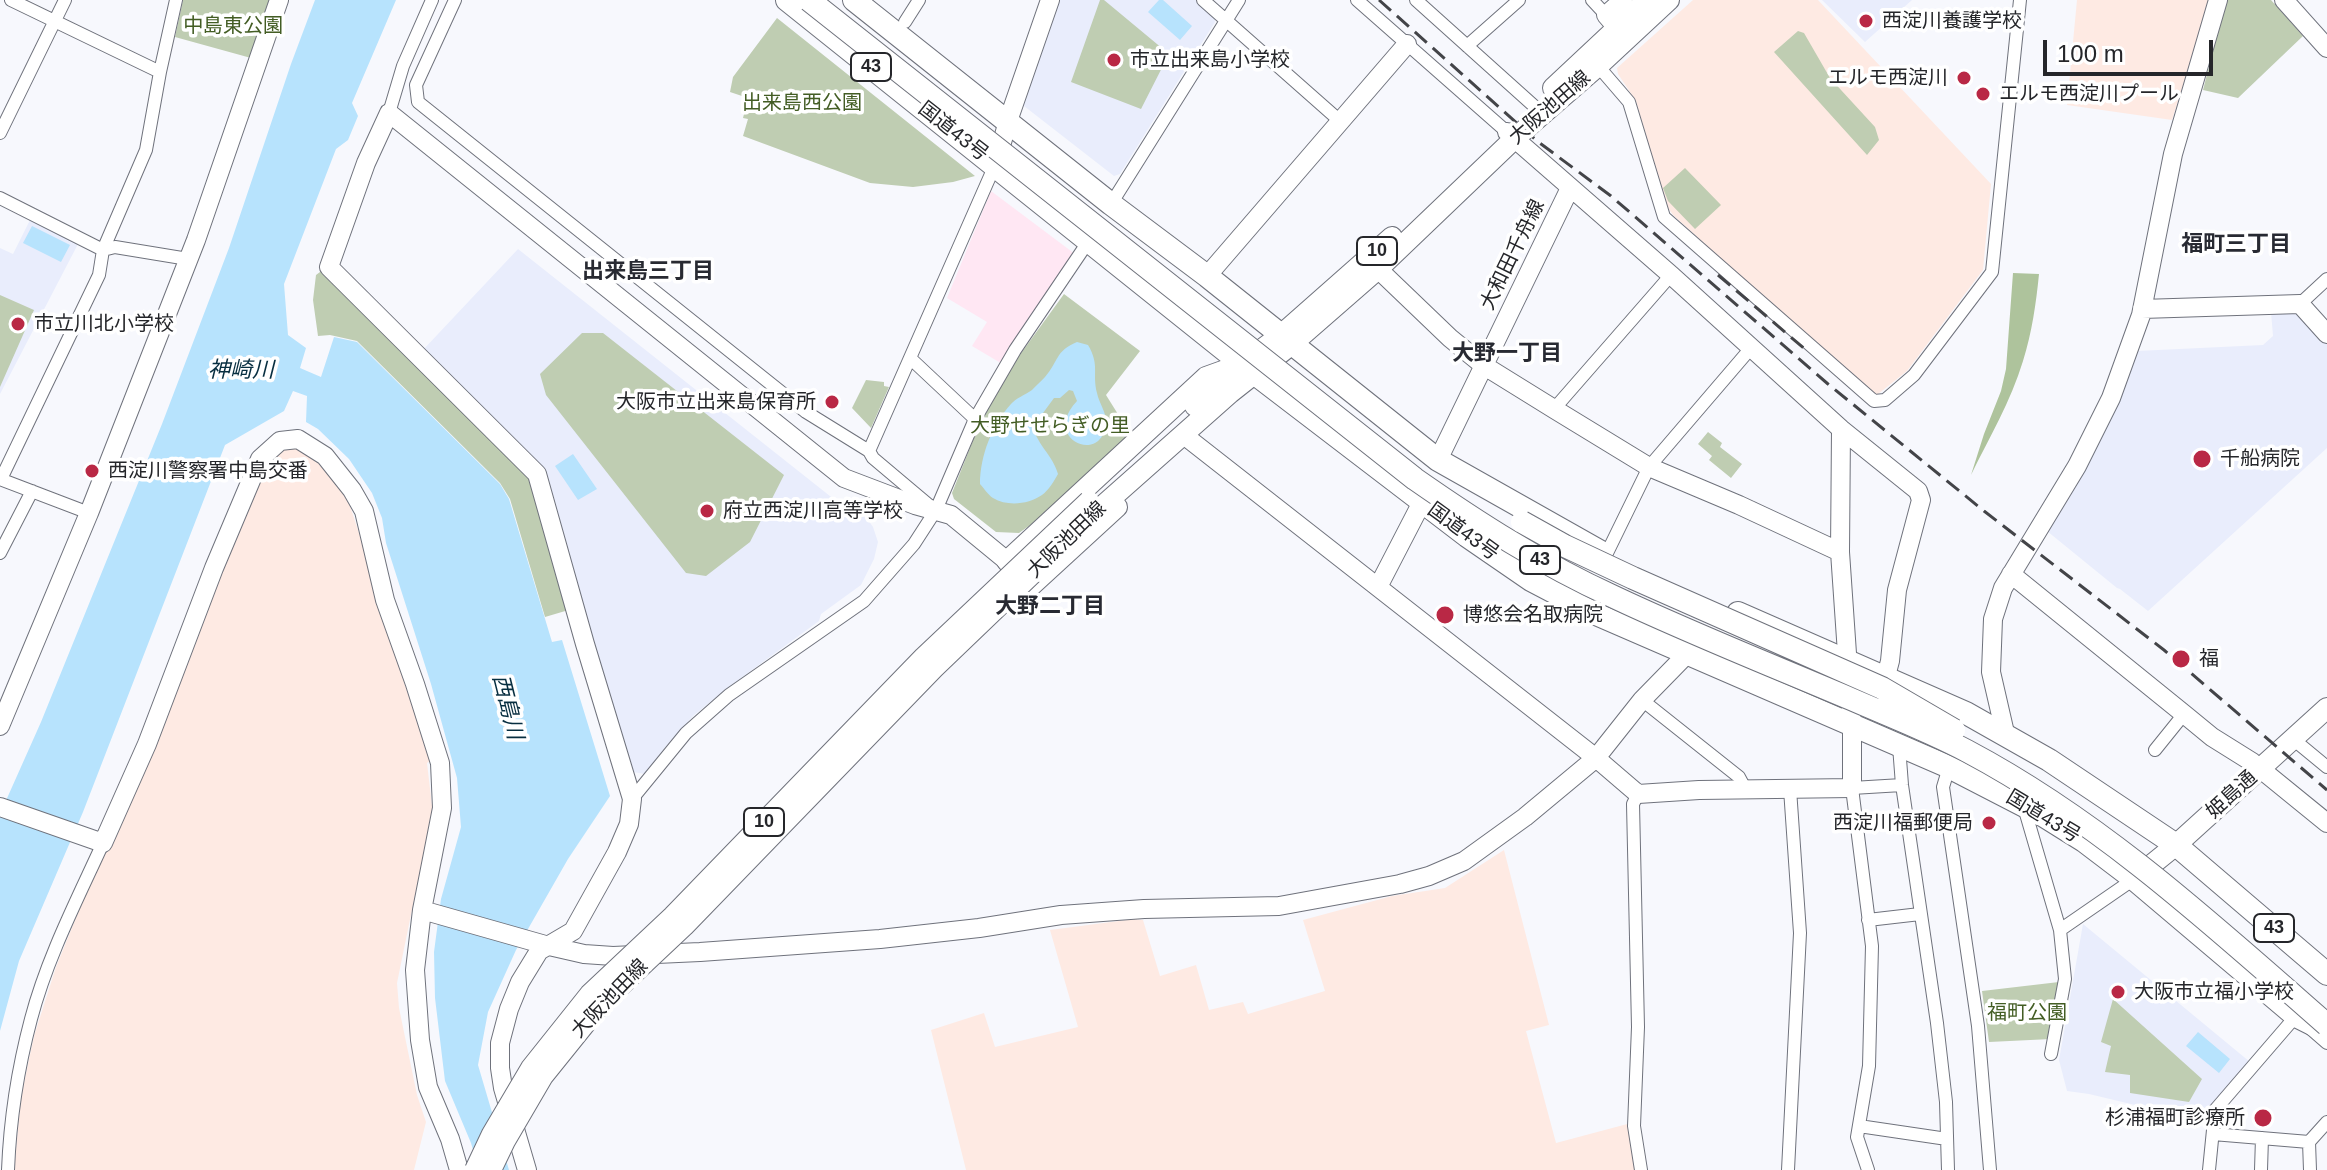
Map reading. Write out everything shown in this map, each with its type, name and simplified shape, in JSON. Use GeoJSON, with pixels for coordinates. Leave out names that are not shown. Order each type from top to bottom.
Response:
{"type":"FeatureCollection","features":[{"type":"Feature","properties":{"kind":"highway","name":"国道43号"},"geometry":{"type":"LineString","coordinates":[[787,0],[1248,368],[1467,536],[1531,580],[1563,598],[1949,767],[2023,804],[2084,841],[2134,879],[2296,1016],[2314,1025],[2327,1027]]}},
{"type":"Feature","properties":{"kind":"highway","name":"国道43号"},"geometry":{"type":"LineString","coordinates":[[809,0],[1415,479],[1472,519],[1543,562],[1612,596],[1951,736],[2097,832],[2181,897],[2327,1027]]}},
{"type":"Feature","properties":{"kind":"highway","name":"国道43号"},"geometry":{"type":"LineString","coordinates":[[833,0],[1423,469],[1492,517],[1550,551],[2040,776],[2112,825],[2327,1007]]}},
{"type":"Feature","properties":{"kind":"highway","name":"43"},"geometry":{"type":"LineString","coordinates":[[854,0],[1438,460],[1606,555],[1886,676],[2005,733],[2081,780],[2327,974]]}},
{"type":"Feature","properties":{"kind":"highway"},"geometry":{"type":"LineString","coordinates":[[877,0],[905,22],[949,75]]}},
{"type":"Feature","properties":{"kind":"highway"},"geometry":{"type":"LineString","coordinates":[[1438,460],[1474,491],[1565,546],[1882,688],[1951,736]]}},
{"type":"Feature","properties":{"kind":"highway"},"geometry":{"type":"LineString","coordinates":[[1467,536],[1617,612],[1888,725],[1951,736]]}},
{"type":"Feature","properties":{"kind":"highway"},"geometry":{"type":"LineString","coordinates":[[2172,849],[2327,993]]}},
{"type":"Feature","properties":{"kind":"main road","name":"大阪池田線"},"geometry":{"type":"LineString","coordinates":[[475,1170],[492,1134],[531,1068],[590,994],[673,916],[924,657],[1248,368],[1378,269],[1511,135],[1534,106],[1647,0]]}},
{"type":"Feature","properties":{"kind":"main road","name":"大阪池田線"},"geometry":{"type":"LineString","coordinates":[[1287,340],[1368,259],[1511,135],[1598,66],[1617,27],[1669,0]]}},
{"type":"Feature","properties":{"kind":"main road","name":"大阪池田線"},"geometry":{"type":"LineString","coordinates":[[491,1170],[543,1076],[601,1004],[684,926],[1094,506],[1230,393],[1248,368]]}},
{"type":"Feature","properties":{"kind":"main road"},"geometry":{"type":"LineString","coordinates":[[1230,393],[1190,440],[1032,585],[1007,561],[1206,377],[1248,368]]}},
{"type":"Feature","properties":{"kind":"main road","name":"姫島通"},"geometry":{"type":"LineString","coordinates":[[2134,879],[2172,849],[2327,708]]}},
{"type":"Feature","properties":{"kind":"street"},"geometry":{"type":"LineString","coordinates":[[11,0],[160,72]]}},
{"type":"Feature","properties":{"kind":"street"},"geometry":{"type":"LineString","coordinates":[[0,133],[65,0]]}},
{"type":"Feature","properties":{"kind":"street"},"geometry":{"type":"LineString","coordinates":[[89,513],[0,479],[99,275],[103,250],[146,150],[176,0]]}},
{"type":"Feature","properties":{"kind":"street"},"geometry":{"type":"LineString","coordinates":[[0,726],[89,513],[188,259],[279,0]]}},
{"type":"Feature","properties":{"kind":"street"},"geometry":{"type":"LineString","coordinates":[[432,0],[403,66],[389,113],[366,163],[329,267],[537,474],[632,799],[629,824],[617,852],[573,931],[539,951],[520,982],[509,1009],[500,1043],[500,1068],[527,1170]]}},
{"type":"Feature","properties":{"kind":"street"},"geometry":{"type":"LineString","coordinates":[[455,0],[416,85],[418,102],[806,412],[869,451],[873,458],[936,510]]}},
{"type":"Feature","properties":{"kind":"street"},"geometry":{"type":"LineString","coordinates":[[773,0],[906,103],[939,122]]}},
{"type":"Feature","properties":{"kind":"street"},"geometry":{"type":"LineString","coordinates":[[905,22],[919,0]]}},
{"type":"Feature","properties":{"kind":"street"},"geometry":{"type":"LineString","coordinates":[[869,451],[995,165],[1050,0]]}},
{"type":"Feature","properties":{"kind":"street"},"geometry":{"type":"LineString","coordinates":[[1203,0],[1340,121]]}},
{"type":"Feature","properties":{"kind":"street"},"geometry":{"type":"LineString","coordinates":[[1111,204],[1239,0]]}},
{"type":"Feature","properties":{"kind":"street"},"geometry":{"type":"LineString","coordinates":[[1357,0],[1511,135]]}},
{"type":"Feature","properties":{"kind":"street"},"geometry":{"type":"LineString","coordinates":[[1416,0],[1534,106]]}},
{"type":"Feature","properties":{"kind":"street"},"geometry":{"type":"LineString","coordinates":[[1592,0],[1617,27]]}},
{"type":"Feature","properties":{"kind":"street"},"geometry":{"type":"LineString","coordinates":[[1617,27],[1623,0]]}},
{"type":"Feature","properties":{"kind":"street"},"geometry":{"type":"LineString","coordinates":[[1598,66],[1629,102],[1664,217],[1874,401],[1879,402],[1896,392],[1914,375],[1992,272],[2020,0]]}},
{"type":"Feature","properties":{"kind":"street"},"geometry":{"type":"LineString","coordinates":[[2005,733],[1991,672],[1993,619],[2003,588],[2077,466],[2105,409],[2142,309],[2173,154],[2218,0]]}},
{"type":"Feature","properties":{"kind":"street"},"geometry":{"type":"LineString","coordinates":[[2284,0],[2327,48]]}},
{"type":"Feature","properties":{"kind":"street"},"geometry":{"type":"LineString","coordinates":[[1467,46],[1514,2]]}},
{"type":"Feature","properties":{"kind":"street"},"geometry":{"type":"LineString","coordinates":[[1207,276],[1407,44]]}},
{"type":"Feature","properties":{"kind":"street"},"geometry":{"type":"LineString","coordinates":[[389,113],[844,478],[951,515],[1007,561]]}},
{"type":"Feature","properties":{"kind":"street","name":"大和田千舟線"},"geometry":{"type":"LineString","coordinates":[[1438,460],[1570,188],[1511,135]]}},
{"type":"Feature","properties":{"kind":"street"},"geometry":{"type":"LineString","coordinates":[[1570,188],[1841,429],[1903,477],[1920,495],[1897,590],[1886,676]]}},
{"type":"Feature","properties":{"kind":"street"},"geometry":{"type":"LineString","coordinates":[[0,198],[103,250],[115,247],[188,259]]}},
{"type":"Feature","properties":{"kind":"street"},"geometry":{"type":"LineString","coordinates":[[632,799],[686,733],[729,695],[864,601],[914,544],[936,510],[975,419],[1015,350],[1088,242]]}},
{"type":"Feature","properties":{"kind":"street"},"geometry":{"type":"LineString","coordinates":[[1378,269],[1483,365],[1554,409],[1649,467],[1840,552]]}},
{"type":"Feature","properties":{"kind":"street"},"geometry":{"type":"LineString","coordinates":[[1554,409],[1671,275]]}},
{"type":"Feature","properties":{"kind":"street"},"geometry":{"type":"LineString","coordinates":[[2142,309],[2300,304],[2327,279]]}},
{"type":"Feature","properties":{"kind":"street"},"geometry":{"type":"LineString","coordinates":[[2300,304],[2327,334]]}},
{"type":"Feature","properties":{"kind":"street"},"geometry":{"type":"LineString","coordinates":[[1606,555],[1649,467],[1751,348]]}},
{"type":"Feature","properties":{"kind":"street"},"geometry":{"type":"LineString","coordinates":[[910,358],[975,419]]}},
{"type":"Feature","properties":{"kind":"street"},"geometry":{"type":"LineString","coordinates":[[1841,429],[1840,552],[1849,661],[1852,788],[1872,946],[1869,1066],[1857,1137],[1868,1170]]}},
{"type":"Feature","properties":{"kind":"street"},"geometry":{"type":"LineString","coordinates":[[8,1170],[10,1133],[31,1018],[57,945],[99,842],[147,744],[214,568],[260,459],[280,441],[298,439],[325,456],[364,511],[385,600],[440,763],[442,808],[415,970],[420,1040],[428,1087],[450,1139],[459,1170]]}},
{"type":"Feature","properties":{"kind":"street"},"geometry":{"type":"LineString","coordinates":[[1190,440],[1638,794],[1902,785]]}},
{"type":"Feature","properties":{"kind":"street"},"geometry":{"type":"LineString","coordinates":[[0,553],[32,491]]}},
{"type":"Feature","properties":{"kind":"street"},"geometry":{"type":"LineString","coordinates":[[1378,587],[1422,502]]}},
{"type":"Feature","properties":{"kind":"street"},"geometry":{"type":"LineString","coordinates":[[2011,574],[2212,737],[2261,769],[2327,823]]}},
{"type":"Feature","properties":{"kind":"street"},"geometry":{"type":"LineString","coordinates":[[426,911],[549,946],[584,954],[613,956],[880,939],[1075,914],[1144,909],[1266,907],[1314,900],[1429,876],[1464,861],[1525,817],[1596,758],[1642,700],[1687,654]]}},
{"type":"Feature","properties":{"kind":"street"},"geometry":{"type":"LineString","coordinates":[[1642,700],[1739,777],[1746,790]]}},
{"type":"Feature","properties":{"kind":"street"},"geometry":{"type":"LineString","coordinates":[[2155,750],[2184,714]]}},
{"type":"Feature","properties":{"kind":"street"},"geometry":{"type":"LineString","coordinates":[[2293,739],[2327,767]]}},
{"type":"Feature","properties":{"kind":"street"},"geometry":{"type":"LineString","coordinates":[[1899,746],[1937,1023],[1946,1102],[1948,1170]]}},
{"type":"Feature","properties":{"kind":"street"},"geometry":{"type":"LineString","coordinates":[[1949,767],[1943,787],[1978,1026],[1990,1170]]}},
{"type":"Feature","properties":{"kind":"street"},"geometry":{"type":"LineString","coordinates":[[1788,1170],[1800,933],[1790,789]]}},
{"type":"Feature","properties":{"kind":"street"},"geometry":{"type":"LineString","coordinates":[[1638,794],[1633,804],[1638,1027],[1634,1126],[1641,1170]]}},
{"type":"Feature","properties":{"kind":"street"},"geometry":{"type":"LineString","coordinates":[[2023,804],[2060,930],[2065,979],[2051,1054]]}},
{"type":"Feature","properties":{"kind":"street"},"geometry":{"type":"LineString","coordinates":[[0,807],[99,842]]}},
{"type":"Feature","properties":{"kind":"street"},"geometry":{"type":"LineString","coordinates":[[2060,930],[2134,879]]}},
{"type":"Feature","properties":{"kind":"street"},"geometry":{"type":"LineString","coordinates":[[1868,920],[1920,914]]}},
{"type":"Feature","properties":{"kind":"street"},"geometry":{"type":"LineString","coordinates":[[2209,1170],[2215,1110],[2296,1016],[2327,1043]]}},
{"type":"Feature","properties":{"kind":"street"},"geometry":{"type":"LineString","coordinates":[[2310,1170],[2309,1142],[2327,1122]]}},
{"type":"Feature","properties":{"kind":"street"},"geometry":{"type":"LineString","coordinates":[[1859,1126],[1947,1139]]}},
{"type":"Feature","properties":{"kind":"street"},"geometry":{"type":"LineString","coordinates":[[2213,1134],[2309,1142]]}},
{"type":"Feature","properties":{"kind":"street"},"geometry":{"type":"LineString","coordinates":[[2261,1170],[2262,1138]]}},
{"type":"Feature","properties":{"kind":"shaded area","name":"市立出来島小学校"},"geometry":{"type":"Polygon","coordinates":[[[1057,0],[1196,0],[1214,16],[1215,22],[1120,174],[1114,176],[1024,106],[1022,98],[1057,0]]]}},
{"type":"Feature","properties":{"kind":"shaded area"},"geometry":{"type":"Polygon","coordinates":[[[1693,0],[1818,0],[1991,184],[1983,270],[1907,371],[1878,394],[1870,394],[1673,215],[1666,205],[1636,101],[1617,68],[1693,0]]]}},
{"type":"Feature","properties":{"kind":"shaded area","name":"西淀川養護学校"},"geometry":{"type":"Polygon","coordinates":[[[1822,0],[1912,0],[1865,42],[1822,0]]]}},
{"type":"Feature","properties":{"kind":"shaded area"},"geometry":{"type":"Polygon","coordinates":[[[2077,0],[2210,0],[2172,120],[2067,105],[2077,0]]]}},
{"type":"Feature","properties":{"kind":"shaded area"},"geometry":{"type":"Polygon","coordinates":[[[991,191],[1075,254],[1004,365],[972,346],[987,322],[947,298],[991,191]]]}},
{"type":"Feature","properties":{"kind":"shaded area","name":"市立川北小学校"},"geometry":{"type":"Polygon","coordinates":[[[30,220],[78,244],[0,394],[0,248],[13,254],[30,220]]]}},
{"type":"Feature","properties":{"kind":"shaded area","name":"府立西淀川高等学校"},"geometry":{"type":"Polygon","coordinates":[[[518,249],[840,504],[864,514],[878,542],[874,559],[861,585],[821,614],[819,621],[693,716],[645,774],[633,772],[543,471],[422,351],[518,249]]]}},
{"type":"Feature","properties":{"kind":"shaded area","name":"千船病院"},"geometry":{"type":"Polygon","coordinates":[[[2296,310],[2327,344],[2327,448],[2148,611],[2047,531],[2137,351],[2263,345],[2273,336],[2271,312],[2296,310]]]}},
{"type":"Feature","properties":{"kind":"shaded area"},"geometry":{"type":"Polygon","coordinates":[[[295,448],[319,462],[346,494],[430,761],[427,763],[433,814],[397,983],[399,1008],[417,1095],[426,1122],[414,1170],[14,1170],[21,1097],[34,1036],[56,967],[249,491],[268,462],[285,449],[295,448]]]}},
{"type":"Feature","properties":{"kind":"shaded area"},"geometry":{"type":"Polygon","coordinates":[[[1504,850],[1549,1025],[1526,1031],[1556,1143],[1631,1123],[1637,1170],[966,1170],[931,1030],[984,1013],[995,1047],[1078,1027],[1050,930],[1143,920],[1160,976],[1196,965],[1209,1010],[1243,1002],[1248,1014],[1325,991],[1303,920],[1392,896],[1445,888],[1504,850]]]}},
{"type":"Feature","properties":{"kind":"shaded area","name":"大阪市立福小学校"},"geometry":{"type":"Polygon","coordinates":[[[2083,924],[2250,1062],[2209,1107],[2206,1122],[2067,1091],[2059,1060],[2083,924]]]}},
{"type":"Feature","properties":{"kind":"green space","name":"中島東公園"},"geometry":{"type":"Polygon","coordinates":[[[183,0],[273,0],[251,58],[175,37],[183,0]]]}},
{"type":"Feature","properties":{"kind":"green space"},"geometry":{"type":"Polygon","coordinates":[[[1100,0],[1104,0],[1169,54],[1141,109],[1071,82],[1100,0]]]}},
{"type":"Feature","properties":{"kind":"green space"},"geometry":{"type":"Polygon","coordinates":[[[2226,0],[2271,0],[2303,36],[2238,98],[2203,90],[2226,0]]]}},
{"type":"Feature","properties":{"kind":"green space","name":"出来島西公園"},"geometry":{"type":"Polygon","coordinates":[[[777,18],[975,176],[913,187],[870,183],[743,136],[748,119],[743,118],[748,98],[730,92],[733,77],[777,18]]]}},
{"type":"Feature","properties":{"kind":"green space"},"geometry":{"type":"Polygon","coordinates":[[[1798,31],[1804,33],[1830,78],[1875,127],[1879,140],[1867,155],[1774,52],[1798,31]]]}},
{"type":"Feature","properties":{"kind":"green space"},"geometry":{"type":"Polygon","coordinates":[[[1685,168],[1721,205],[1695,229],[1668,201],[1663,188],[1685,168]]]}},
{"type":"Feature","properties":{"kind":"green space"},"geometry":{"type":"Polygon","coordinates":[[[324,269],[533,478],[572,609],[545,617],[510,499],[500,483],[357,341],[330,335],[318,336],[313,300],[316,275],[324,269]]]}},
{"type":"Feature","properties":{"kind":"green space"},"geometry":{"type":"Polygon","coordinates":[[[2013,273],[2039,274],[2031,329],[2012,390],[1971,475],[2006,369],[2013,273]]]}},
{"type":"Feature","properties":{"kind":"green space","name":"大野せせらぎの里"},"geometry":{"type":"Polygon","coordinates":[[[1064,294],[1140,351],[1106,395],[1131,435],[1054,508],[1019,533],[996,532],[954,499],[952,493],[980,423],[1019,356],[1064,294]]]}},
{"type":"Feature","properties":{"kind":"green space"},"geometry":{"type":"Polygon","coordinates":[[[0,295],[34,310],[0,387],[0,295]]]}},
{"type":"Feature","properties":{"kind":"green space"},"geometry":{"type":"Polygon","coordinates":[[[582,333],[603,333],[784,475],[750,542],[706,576],[686,573],[546,395],[540,374],[582,333]]]}},
{"type":"Feature","properties":{"kind":"green space"},"geometry":{"type":"Polygon","coordinates":[[[866,380],[884,382],[884,386],[889,387],[871,428],[852,408],[866,380]]]}},
{"type":"Feature","properties":{"kind":"green space"},"geometry":{"type":"Polygon","coordinates":[[[1708,432],[1722,443],[1720,447],[1742,464],[1731,478],[1709,460],[1712,456],[1698,444],[1708,432]]]}},
{"type":"Feature","properties":{"kind":"green space","name":"福町公園"},"geometry":{"type":"Polygon","coordinates":[[[2059,982],[2051,1039],[1989,1042],[1982,991],[2059,982]]]}},
{"type":"Feature","properties":{"kind":"green space"},"geometry":{"type":"Polygon","coordinates":[[[2113,999],[2202,1079],[2189,1102],[2130,1093],[2130,1075],[2105,1072],[2111,1046],[2101,1042],[2113,999]]]}},
{"type":"Feature","properties":{"kind":"water"},"geometry":{"type":"Polygon","coordinates":[[[315,0],[396,0],[352,103],[358,116],[348,140],[336,149],[284,284],[288,335],[306,348],[300,368],[321,377],[334,337],[357,342],[500,484],[509,499],[552,642],[562,640],[610,796],[568,859],[516,950],[488,1012],[478,1065],[509,1170],[479,1170],[445,1081],[435,998],[434,952],[441,899],[461,827],[457,778],[431,684],[372,493],[349,459],[318,429],[306,422],[307,396],[293,391],[284,411],[225,445],[83,812],[19,961],[0,1031],[0,814],[41,722],[162,424],[229,248],[315,0]]]}},
{"type":"Feature","properties":{"kind":"water"},"geometry":{"type":"Polygon","coordinates":[[[1159,0],[1163,0],[1192,26],[1180,40],[1148,12],[1159,0]]]}},
{"type":"Feature","properties":{"kind":"water"},"geometry":{"type":"Polygon","coordinates":[[[32,226],[70,245],[61,262],[23,243],[32,226]]]}},
{"type":"Feature","properties":{"kind":"water"},"geometry":{"type":"Polygon","coordinates":[[[1077,342],[1088,345],[1094,358],[1097,393],[1106,418],[1103,435],[1095,443],[1077,443],[1069,436],[1066,427],[1068,415],[1077,401],[1073,391],[1054,398],[1032,423],[1056,467],[1058,474],[1055,480],[1045,493],[1031,501],[1012,503],[993,498],[980,484],[982,463],[993,431],[1011,404],[1032,390],[1061,353],[1077,342]]]}},
{"type":"Feature","properties":{"kind":"water"},"geometry":{"type":"Polygon","coordinates":[[[573,454],[597,489],[578,500],[555,466],[573,454]]]}},
{"type":"Feature","properties":{"kind":"water"},"geometry":{"type":"Polygon","coordinates":[[[2198,1032],[2230,1059],[2219,1073],[2186,1046],[2198,1032]]]}},
{"type":"Feature","properties":{"kind":"railway"},"geometry":{"type":"LineString","coordinates":[[1379,0],[1537,141],[1611,196],[1828,384],[1984,511],[2164,650],[2327,790]]}},
{"type":"Feature","properties":{"kind":"railway"},"geometry":{"type":"LineString","coordinates":[[1718,275],[1806,350]]}},
{"type":"Feature","properties":{"kind":"place","name":"西淀川養護学校"},"geometry":{"type":"Point","coordinates":[1866,21]}},
{"type":"Feature","properties":{"kind":"place","name":"市立出来島小学校"},"geometry":{"type":"Point","coordinates":[1114,60]}},
{"type":"Feature","properties":{"kind":"place","name":"エルモ西淀川"},"geometry":{"type":"Point","coordinates":[1964,78]}},
{"type":"Feature","properties":{"kind":"place","name":"エルモ西淀川プール"},"geometry":{"type":"Point","coordinates":[1983,94]}},
{"type":"Feature","properties":{"kind":"place","name":"市立川北小学校"},"geometry":{"type":"Point","coordinates":[18,324]}},
{"type":"Feature","properties":{"kind":"place","name":"大阪市立出来島保育所"},"geometry":{"type":"Point","coordinates":[832,402]}},
{"type":"Feature","properties":{"kind":"place","name":"千船病院"},"geometry":{"type":"Point","coordinates":[2202,459]}},
{"type":"Feature","properties":{"kind":"place","name":"西淀川警察署中島交番"},"geometry":{"type":"Point","coordinates":[92,471]}},
{"type":"Feature","properties":{"kind":"place","name":"府立西淀川高等学校"},"geometry":{"type":"Point","coordinates":[707,511]}},
{"type":"Feature","properties":{"kind":"place","name":"博悠会名取病院"},"geometry":{"type":"Point","coordinates":[1445,615]}},
{"type":"Feature","properties":{"kind":"place","name":"福"},"geometry":{"type":"Point","coordinates":[2181,659]}},
{"type":"Feature","properties":{"kind":"place","name":"西淀川福郵便局"},"geometry":{"type":"Point","coordinates":[1989,823]}},
{"type":"Feature","properties":{"kind":"place","name":"大阪市立福小学校"},"geometry":{"type":"Point","coordinates":[2118,992]}},
{"type":"Feature","properties":{"kind":"place","name":"杉浦福町診療所"},"geometry":{"type":"Point","coordinates":[2263,1118]}},
{"type":"Feature","properties":{"kind":"district","name":"福町三丁目"},"geometry":{"type":"Point","coordinates":[2236,245]}},
{"type":"Feature","properties":{"kind":"district","name":"出来島三丁目"},"geometry":{"type":"Point","coordinates":[648,272]}},
{"type":"Feature","properties":{"kind":"district","name":"大野一丁目"},"geometry":{"type":"Point","coordinates":[1507,354]}},
{"type":"Feature","properties":{"kind":"district","name":"大野二丁目"},"geometry":{"type":"Point","coordinates":[1050,607]}},
{"type":"Feature","properties":{"kind":"water label","name":"神崎川"},"geometry":{"type":"Point","coordinates":[241,371]}},
{"type":"Feature","properties":{"kind":"water label","name":"西島川"},"geometry":{"type":"Point","coordinates":[507,707]}}]}
